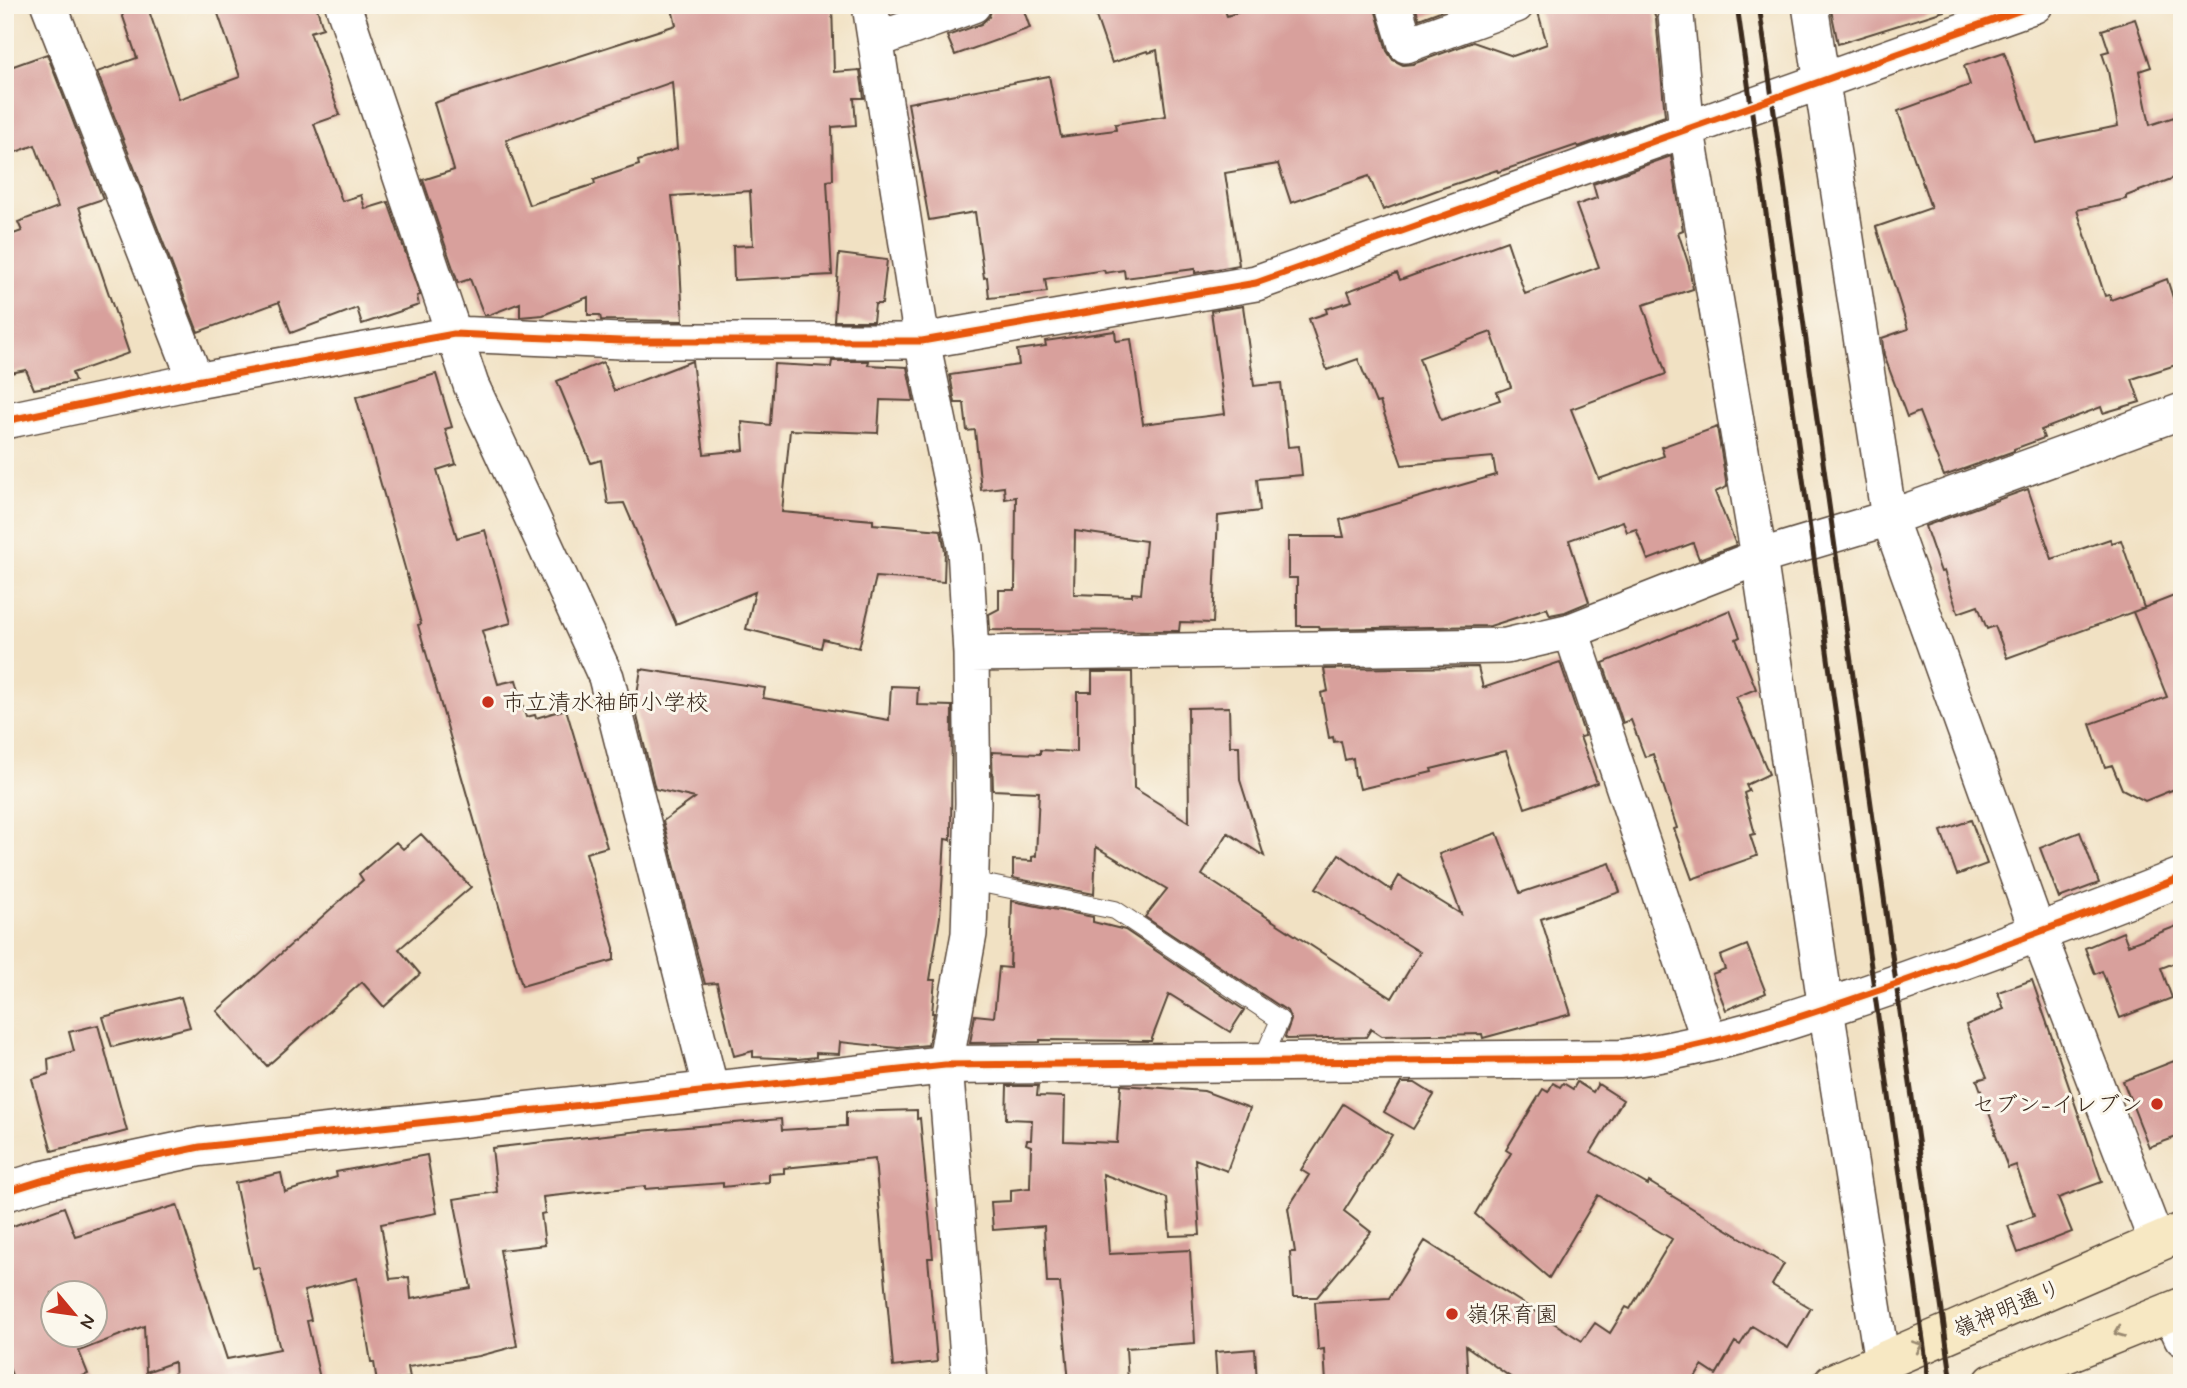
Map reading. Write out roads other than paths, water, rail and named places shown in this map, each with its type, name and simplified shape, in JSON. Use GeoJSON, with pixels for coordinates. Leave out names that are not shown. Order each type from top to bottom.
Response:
{"type":"FeatureCollection","features":[{"type":"Feature","properties":{"kind":"main road","name":"嶺神明通り"},"geometry":{"type":"LineString","coordinates":[[1833,1383],[2169,1238]]}},
{"type":"Feature","properties":{"kind":"main road"},"geometry":{"type":"LineString","coordinates":[[1993,1383],[2178,1319]]}},
{"type":"Feature","properties":{"kind":"street"},"geometry":{"type":"LineString","coordinates":[[49,5],[196,381]]}},
{"type":"Feature","properties":{"kind":"street"},"geometry":{"type":"LineString","coordinates":[[343,5],[471,385],[606,677],[711,1090]]}},
{"type":"Feature","properties":{"kind":"street"},"geometry":{"type":"LineString","coordinates":[[870,5],[922,341],[965,548],[971,654],[973,803],[969,934],[945,1065],[970,1383]]}},
{"type":"Feature","properties":{"kind":"street"},"geometry":{"type":"LineString","coordinates":[[877,40],[973,5]]}},
{"type":"Feature","properties":{"kind":"street"},"geometry":{"type":"LineString","coordinates":[[1394,5],[1406,45],[1516,5]]}},
{"type":"Feature","properties":{"kind":"street"},"geometry":{"type":"LineString","coordinates":[[1675,5],[1687,131],[1759,557],[1882,1362]]}},
{"type":"Feature","properties":{"kind":"street"},"geometry":{"type":"LineString","coordinates":[[1810,5],[1889,518],[2038,933],[2169,1238]]}},
{"type":"Feature","properties":{"kind":"street"},"geometry":{"type":"LineString","coordinates":[[5,421],[196,381],[454,334],[621,341],[922,341],[1256,283],[2035,5]]}},
{"type":"Feature","properties":{"kind":"street"},"geometry":{"type":"LineString","coordinates":[[971,654],[1506,646],[1571,631],[1759,557],[1889,518],[2182,411]]}},
{"type":"Feature","properties":{"kind":"street"},"geometry":{"type":"LineString","coordinates":[[1571,631],[1710,1043]]}},
{"type":"Feature","properties":{"kind":"street"},"geometry":{"type":"LineString","coordinates":[[5,1192],[44,1180],[200,1147],[945,1065],[1621,1059],[1667,1053],[1826,1009],[2038,933],[2182,877]]}},
{"type":"Feature","properties":{"kind":"lane"},"geometry":{"type":"LineString","coordinates":[[971,881],[1115,910],[1280,1020],[1261,1063]]}},
{"type":"Feature","properties":{"kind":"railway"},"geometry":{"type":"LineString","coordinates":[[1737,5],[1929,1383]]}},
{"type":"Feature","properties":{"kind":"railway"},"geometry":{"type":"LineString","coordinates":[[1759,5],[1952,1383]]}},
{"type":"Feature","properties":{"kind":"place","name":"市立清水袖師小学校"},"geometry":{"type":"Point","coordinates":[488,702]}},
{"type":"Feature","properties":{"kind":"place","name":"セブン-イレブン"},"geometry":{"type":"Point","coordinates":[2157,1104]}},
{"type":"Feature","properties":{"kind":"place","name":"嶺保育園"},"geometry":{"type":"Point","coordinates":[1452,1314]}}]}
